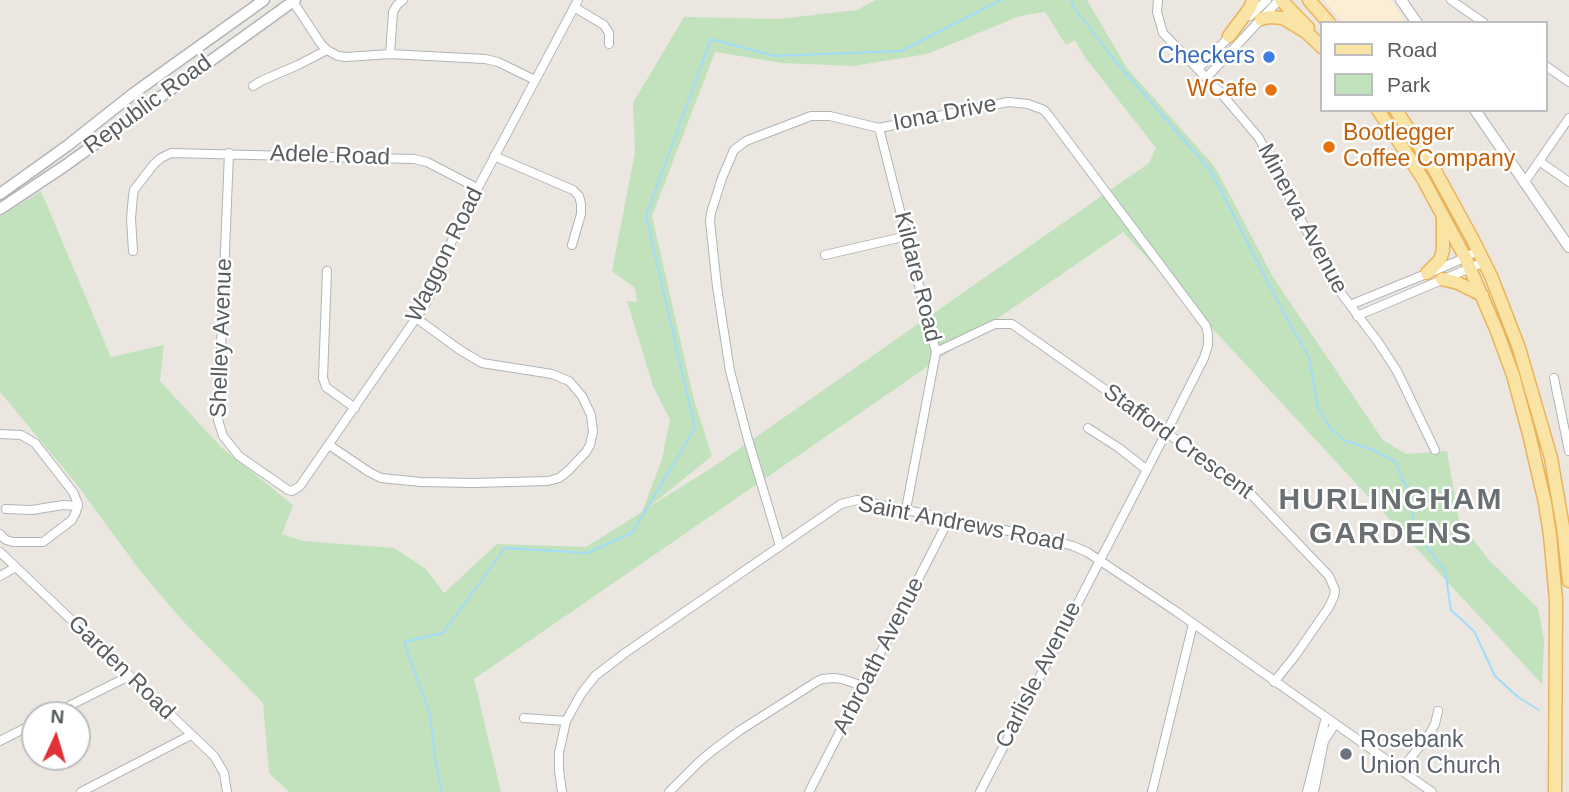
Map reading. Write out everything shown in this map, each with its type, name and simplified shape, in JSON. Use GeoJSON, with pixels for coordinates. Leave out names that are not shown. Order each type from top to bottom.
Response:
{"type":"FeatureCollection","features":[{"type":"Feature","properties":{"kind":"main road","name":"Republic Road"},"geometry":{"type":"LineString","coordinates":[[0,194],[264,0]]}},
{"type":"Feature","properties":{"kind":"main road","name":"Republic Road"},"geometry":{"type":"LineString","coordinates":[[0,209],[66,165],[293,0]]}},
{"type":"Feature","properties":{"kind":"main road"},"geometry":{"type":"LineString","coordinates":[[1230,36],[1254,0]]}},
{"type":"Feature","properties":{"kind":"main road"},"geometry":{"type":"LineString","coordinates":[[1280,0],[1320,43]]}},
{"type":"Feature","properties":{"kind":"main road"},"geometry":{"type":"LineString","coordinates":[[1309,0],[1327,21]]}},
{"type":"Feature","properties":{"kind":"main road"},"geometry":{"type":"LineString","coordinates":[[1261,19],[1283,18],[1320,43]]}},
{"type":"Feature","properties":{"kind":"main road"},"geometry":{"type":"LineString","coordinates":[[1379,112],[1409,156],[1468,263],[1517,388],[1539,474],[1550,535],[1556,600],[1555,792]]}},
{"type":"Feature","properties":{"kind":"main road"},"geometry":{"type":"LineString","coordinates":[[1397,112],[1433,167],[1481,256],[1519,348],[1546,441],[1561,516],[1569,581]]}},
{"type":"Feature","properties":{"kind":"main road"},"geometry":{"type":"LineString","coordinates":[[1427,273],[1440,260],[1443,250],[1443,214]]}},
{"type":"Feature","properties":{"kind":"main road"},"geometry":{"type":"LineString","coordinates":[[1442,279],[1458,283],[1482,295]]}},
{"type":"Feature","properties":{"kind":"street"},"geometry":{"type":"LineString","coordinates":[[293,0],[321,44],[333,54],[346,57],[390,54],[485,58],[535,80]]}},
{"type":"Feature","properties":{"kind":"street"},"geometry":{"type":"LineString","coordinates":[[390,54],[393,12],[403,0]]}},
{"type":"Feature","properties":{"kind":"street","name":"Minerva Avenue"},"geometry":{"type":"LineString","coordinates":[[1158,0],[1157,12],[1163,33],[1199,68],[1259,138],[1311,241],[1341,293],[1397,371],[1435,450]]}},
{"type":"Feature","properties":{"kind":"street"},"geometry":{"type":"LineString","coordinates":[[1199,68],[1267,0]]}},
{"type":"Feature","properties":{"kind":"street"},"geometry":{"type":"LineString","coordinates":[[1207,77],[1280,0]]}},
{"type":"Feature","properties":{"kind":"street"},"geometry":{"type":"LineString","coordinates":[[1401,0],[1416,21]]}},
{"type":"Feature","properties":{"kind":"street"},"geometry":{"type":"LineString","coordinates":[[1451,0],[1481,21]]}},
{"type":"Feature","properties":{"kind":"street"},"geometry":{"type":"LineString","coordinates":[[576,4],[604,25],[609,33],[610,44]]}},
{"type":"Feature","properties":{"kind":"street","name":"Waggon Road"},"geometry":{"type":"LineString","coordinates":[[288,490],[298,489],[416,318],[437,281],[457,227],[576,4]]}},
{"type":"Feature","properties":{"kind":"street"},"geometry":{"type":"LineString","coordinates":[[253,86],[327,50]]}},
{"type":"Feature","properties":{"kind":"street"},"geometry":{"type":"LineString","coordinates":[[1548,67],[1569,82]]}},
{"type":"Feature","properties":{"kind":"street","name":"Iona Drive"},"geometry":{"type":"LineString","coordinates":[[780,546],[745,431],[730,370],[717,287],[710,221],[722,178],[734,150],[746,141],[810,116],[830,116],[879,128],[1008,102],[1028,104],[1044,110],[1207,329],[1208,345],[1204,358],[1100,559]]}},
{"type":"Feature","properties":{"kind":"street"},"geometry":{"type":"LineString","coordinates":[[1476,112],[1569,247]]}},
{"type":"Feature","properties":{"kind":"street"},"geometry":{"type":"LineString","coordinates":[[1524,183],[1569,118]]}},
{"type":"Feature","properties":{"kind":"street","name":"Kildare Road"},"geometry":{"type":"LineString","coordinates":[[879,128],[936,352],[906,509]]}},
{"type":"Feature","properties":{"kind":"street","name":"Adele Road"},"geometry":{"type":"LineString","coordinates":[[132,251],[134,190],[161,158],[176,152],[414,159],[427,162],[477,188]]}},
{"type":"Feature","properties":{"kind":"street","name":"Shelley Avenue"},"geometry":{"type":"LineString","coordinates":[[229,153],[218,420],[223,436],[239,456],[288,490]]}},
{"type":"Feature","properties":{"kind":"street"},"geometry":{"type":"LineString","coordinates":[[494,156],[573,190],[579,196],[581,214],[572,245]]}},
{"type":"Feature","properties":{"kind":"street"},"geometry":{"type":"LineString","coordinates":[[1539,161],[1569,182]]}},
{"type":"Feature","properties":{"kind":"street"},"geometry":{"type":"LineString","coordinates":[[825,255],[907,236]]}},
{"type":"Feature","properties":{"kind":"street"},"geometry":{"type":"LineString","coordinates":[[1357,316],[1442,279],[1481,256]]}},
{"type":"Feature","properties":{"kind":"street"},"geometry":{"type":"LineString","coordinates":[[1350,305],[1427,273],[1468,263]]}},
{"type":"Feature","properties":{"kind":"street"},"geometry":{"type":"LineString","coordinates":[[327,271],[323,378],[326,387],[355,408]]}},
{"type":"Feature","properties":{"kind":"street"},"geometry":{"type":"LineString","coordinates":[[329,444],[369,472],[386,479],[473,483],[548,481],[559,478],[586,452],[593,432],[591,415],[574,386],[552,374],[482,363],[416,318]]}},
{"type":"Feature","properties":{"kind":"street","name":"Stafford Crescent"},"geometry":{"type":"LineString","coordinates":[[936,352],[995,324],[1012,324],[1245,488],[1333,583],[1334,596],[1329,607],[1274,681]]}},
{"type":"Feature","properties":{"kind":"street"},"geometry":{"type":"LineString","coordinates":[[1554,378],[1569,451]]}},
{"type":"Feature","properties":{"kind":"street"},"geometry":{"type":"LineString","coordinates":[[1088,428],[1147,470]]}},
{"type":"Feature","properties":{"kind":"street"},"geometry":{"type":"LineString","coordinates":[[0,434],[21,435],[35,443],[73,492],[78,506],[72,520],[40,542],[13,542],[0,534]]}},
{"type":"Feature","properties":{"kind":"street","name":"Saint Andrews Road"},"geometry":{"type":"LineString","coordinates":[[562,792],[558,770],[566,721],[587,685],[605,667],[847,502],[864,501],[1073,546],[1100,559],[1432,792]]}},
{"type":"Feature","properties":{"kind":"street"},"geometry":{"type":"LineString","coordinates":[[6,509],[78,506]]}},
{"type":"Feature","properties":{"kind":"street","name":"Arbroath Avenue"},"geometry":{"type":"LineString","coordinates":[[809,792],[948,519]]}},
{"type":"Feature","properties":{"kind":"street","name":"Garden Road"},"geometry":{"type":"LineString","coordinates":[[0,552],[214,755],[224,772],[227,792]]}},
{"type":"Feature","properties":{"kind":"street","name":"Carlisle Avenue"},"geometry":{"type":"LineString","coordinates":[[980,792],[1100,559]]}},
{"type":"Feature","properties":{"kind":"street"},"geometry":{"type":"LineString","coordinates":[[0,576],[16,567]]}},
{"type":"Feature","properties":{"kind":"street"},"geometry":{"type":"LineString","coordinates":[[1152,792],[1193,624]]}},
{"type":"Feature","properties":{"kind":"street"},"geometry":{"type":"LineString","coordinates":[[79,701],[129,676]]}},
{"type":"Feature","properties":{"kind":"street"},"geometry":{"type":"LineString","coordinates":[[669,792],[712,751],[822,678],[842,679],[863,686]]}},
{"type":"Feature","properties":{"kind":"street"},"geometry":{"type":"LineString","coordinates":[[1401,770],[1429,735],[1438,711]]}},
{"type":"Feature","properties":{"kind":"street"},"geometry":{"type":"LineString","coordinates":[[1313,786],[1325,717]]}},
{"type":"Feature","properties":{"kind":"street"},"geometry":{"type":"LineString","coordinates":[[524,718],[566,721]]}},
{"type":"Feature","properties":{"kind":"street"},"geometry":{"type":"LineString","coordinates":[[1307,792],[1313,786],[1324,741],[1335,724]]}},
{"type":"Feature","properties":{"kind":"street"},"geometry":{"type":"LineString","coordinates":[[0,741],[21,730]]}},
{"type":"Feature","properties":{"kind":"street"},"geometry":{"type":"LineString","coordinates":[[81,792],[191,735]]}},
{"type":"Feature","properties":{"kind":"shaded area"},"geometry":{"type":"Polygon","coordinates":[[[1324,0],[1391,0],[1405,21],[1341,21],[1324,0]]]}},
{"type":"Feature","properties":{"kind":"green space"},"geometry":{"type":"Polygon","coordinates":[[[876,0],[1087,0],[1127,68],[1215,167],[1273,277],[1383,440],[1406,454],[1447,451],[1459,521],[1489,560],[1538,608],[1544,640],[1542,684],[1123,232],[474,679],[501,792],[289,792],[269,773],[263,703],[182,620],[141,572],[75,482],[0,392],[0,217],[41,191],[111,357],[164,345],[160,381],[222,448],[293,505],[282,534],[302,541],[394,548],[426,569],[444,593],[497,544],[586,547],[642,512],[662,459],[670,420],[653,386],[627,301],[637,302],[635,288],[612,271],[635,152],[633,103],[684,17],[779,19],[857,10],[876,0]],[[1045,12],[1020,16],[927,54],[853,66],[782,63],[715,52],[652,216],[694,400],[712,456],[649,507],[713,467],[1149,163],[1156,148],[1084,56],[1075,40],[1066,45],[1045,12]]]}},
{"type":"Feature","properties":{"kind":"waterway"},"geometry":{"type":"LineString","coordinates":[[442,792],[430,715],[404,642],[443,633],[505,548],[587,553],[632,533],[695,428],[646,216],[711,39],[774,56],[901,51],[1001,0]]}},
{"type":"Feature","properties":{"kind":"waterway"},"geometry":{"type":"LineString","coordinates":[[1071,0],[1111,56],[1211,171],[1309,357],[1318,408],[1331,429],[1344,440],[1396,462],[1411,494],[1417,535],[1445,570],[1451,610],[1474,631],[1495,676],[1518,697],[1539,710]]}},
{"type":"Feature","properties":{"kind":"place","name":"Checkers"},"geometry":{"type":"Point","coordinates":[1269,57]}},
{"type":"Feature","properties":{"kind":"place","name":"WCafe"},"geometry":{"type":"Point","coordinates":[1271,90]}},
{"type":"Feature","properties":{"kind":"place","name":"Bootlegger Coffee Company"},"geometry":{"type":"Point","coordinates":[1329,147]}},
{"type":"Feature","properties":{"kind":"place","name":"Rosebank Union Church"},"geometry":{"type":"Point","coordinates":[1346,754]}},
{"type":"Feature","properties":{"kind":"district","name":"HURLINGHAM GARDENS"},"geometry":{"type":"Point","coordinates":[1391,518]}}]}
